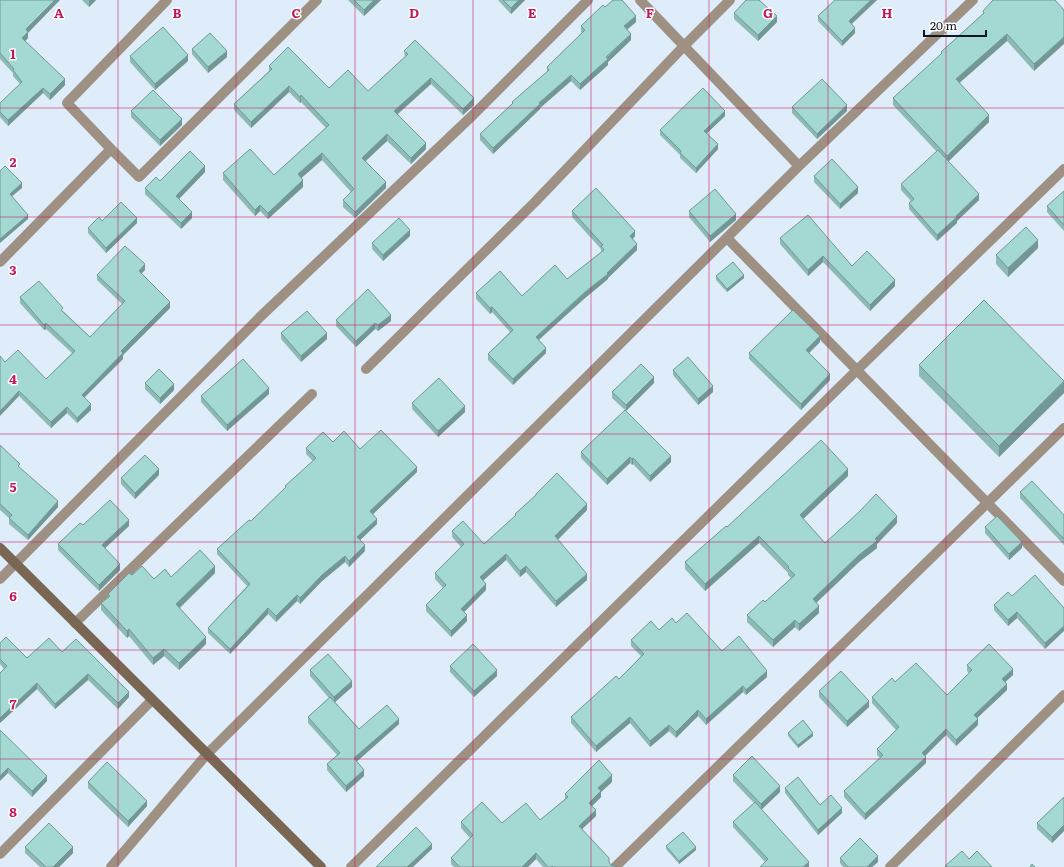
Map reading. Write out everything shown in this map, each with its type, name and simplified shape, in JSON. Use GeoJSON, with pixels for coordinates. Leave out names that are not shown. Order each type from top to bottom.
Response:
{"type":"FeatureCollection","features":[{"type":"Feature","properties":{"kind":"street"},"geometry":{"type":"LineString","coordinates":[[167,0],[67,103],[139,177],[317,0]]}},
{"type":"Feature","properties":{"kind":"street"},"geometry":{"type":"LineString","coordinates":[[0,579],[260,317],[473,115],[588,0]]}},
{"type":"Feature","properties":{"kind":"street"},"geometry":{"type":"LineString","coordinates":[[640,0],[799,166]]}},
{"type":"Feature","properties":{"kind":"street"},"geometry":{"type":"LineString","coordinates":[[366,369],[535,202],[730,0]]}},
{"type":"Feature","properties":{"kind":"street"},"geometry":{"type":"LineString","coordinates":[[111,867],[207,754],[799,166],[973,0]]}},
{"type":"Feature","properties":{"kind":"street"},"geometry":{"type":"LineString","coordinates":[[0,262],[111,149]]}},
{"type":"Feature","properties":{"kind":"street"},"geometry":{"type":"LineString","coordinates":[[350,867],[857,370],[1064,170]]}},
{"type":"Feature","properties":{"kind":"street"},"geometry":{"type":"LineString","coordinates":[[727,238],[1064,581]]}},
{"type":"Feature","properties":{"kind":"street"},"geometry":{"type":"LineString","coordinates":[[75,623],[312,394]]}},
{"type":"Feature","properties":{"kind":"street"},"geometry":{"type":"LineString","coordinates":[[615,867],[986,502],[1064,428]]}},
{"type":"Feature","properties":{"kind":"street"},"geometry":{"type":"LineString","coordinates":[[0,548],[321,867]]}},
{"type":"Feature","properties":{"kind":"street"},"geometry":{"type":"LineString","coordinates":[[890,867],[1064,695]]}},
{"type":"Feature","properties":{"kind":"street"},"geometry":{"type":"LineString","coordinates":[[0,854],[152,700]]}},
{"type":"Feature","properties":{"kind":"building"},"geometry":{"type":"Polygon","coordinates":[[[0,0],[55,0],[26,29],[28,32],[22,38],[65,79],[50,94],[43,88],[8,120],[0,112],[0,103],[22,82],[13,70],[14,69],[0,53],[0,0]]]}},
{"type":"Feature","properties":{"kind":"building"},"geometry":{"type":"Polygon","coordinates":[[[354,0],[374,0],[364,10],[354,0]]]}},
{"type":"Feature","properties":{"kind":"building"},"geometry":{"type":"Polygon","coordinates":[[[503,0],[519,0],[511,8],[503,0]]]}},
{"type":"Feature","properties":{"kind":"building"},"geometry":{"type":"Polygon","coordinates":[[[613,0],[622,0],[636,16],[624,26],[631,34],[606,57],[608,59],[580,84],[571,75],[539,103],[540,104],[493,148],[480,134],[513,103],[512,102],[549,70],[547,67],[585,30],[581,26],[603,5],[605,7],[613,0]]]}},
{"type":"Feature","properties":{"kind":"building"},"geometry":{"type":"Polygon","coordinates":[[[746,0],[759,0],[777,16],[758,35],[734,13],[746,0]]]}},
{"type":"Feature","properties":{"kind":"building"},"geometry":{"type":"Polygon","coordinates":[[[835,0],[871,0],[849,21],[855,28],[842,41],[818,16],[835,0]]]}},
{"type":"Feature","properties":{"kind":"building"},"geometry":{"type":"Polygon","coordinates":[[[993,0],[1055,0],[1064,10],[1064,37],[1034,64],[1007,34],[956,79],[989,115],[947,156],[893,98],[984,13],[983,11],[993,0]]]}},
{"type":"Feature","properties":{"kind":"building"},"geometry":{"type":"Polygon","coordinates":[[[163,27],[188,55],[155,84],[130,56],[163,27]]]}},
{"type":"Feature","properties":{"kind":"building"},"geometry":{"type":"Polygon","coordinates":[[[210,33],[227,51],[208,67],[192,49],[210,33]]]}},
{"type":"Feature","properties":{"kind":"building"},"geometry":{"type":"Polygon","coordinates":[[[415,40],[474,98],[463,109],[431,78],[394,111],[426,143],[411,158],[387,134],[362,158],[386,182],[355,212],[343,200],[354,189],[322,153],[298,174],[303,180],[268,213],[260,205],[255,210],[223,173],[250,149],[274,175],[329,125],[301,95],[300,97],[289,86],[251,122],[234,104],[272,69],[269,66],[288,47],[329,88],[348,70],[368,91],[408,54],[404,51],[415,40]]]}},
{"type":"Feature","properties":{"kind":"building"},"geometry":{"type":"Polygon","coordinates":[[[822,79],[847,105],[817,134],[792,107],[822,79]]]}},
{"type":"Feature","properties":{"kind":"building"},"geometry":{"type":"Polygon","coordinates":[[[703,88],[725,111],[704,131],[718,144],[696,168],[680,153],[681,151],[660,130],[703,88]]]}},
{"type":"Feature","properties":{"kind":"building"},"geometry":{"type":"Polygon","coordinates":[[[153,90],[182,119],[160,140],[131,111],[153,90]]]}},
{"type":"Feature","properties":{"kind":"building"},"geometry":{"type":"Polygon","coordinates":[[[938,150],[979,194],[937,235],[909,203],[914,199],[901,184],[938,150]]]}},
{"type":"Feature","properties":{"kind":"building"},"geometry":{"type":"Polygon","coordinates":[[[190,151],[205,166],[176,196],[192,212],[181,223],[145,188],[156,177],[160,181],[190,151]]]}},
{"type":"Feature","properties":{"kind":"building"},"geometry":{"type":"Polygon","coordinates":[[[832,159],[858,187],[840,204],[814,176],[832,159]]]}},
{"type":"Feature","properties":{"kind":"building"},"geometry":{"type":"Polygon","coordinates":[[[5,166],[22,183],[10,194],[28,215],[0,239],[0,171],[5,166]]]}},
{"type":"Feature","properties":{"kind":"building"},"geometry":{"type":"Polygon","coordinates":[[[596,188],[635,231],[630,236],[637,244],[607,273],[608,274],[585,292],[536,337],[546,348],[513,379],[488,354],[513,330],[492,307],[490,308],[476,293],[500,271],[522,296],[555,265],[567,279],[604,250],[601,246],[603,245],[572,211],[596,188]]]}},
{"type":"Feature","properties":{"kind":"building"},"geometry":{"type":"Polygon","coordinates":[[[715,189],[736,214],[710,236],[689,211],[715,189]]]}},
{"type":"Feature","properties":{"kind":"building"},"geometry":{"type":"Polygon","coordinates":[[[1064,191],[1064,225],[1047,206],[1064,191]]]}},
{"type":"Feature","properties":{"kind":"building"},"geometry":{"type":"Polygon","coordinates":[[[121,202],[137,218],[106,248],[88,228],[99,217],[102,221],[121,202]]]}},
{"type":"Feature","properties":{"kind":"building"},"geometry":{"type":"Polygon","coordinates":[[[808,215],[852,266],[867,251],[895,280],[870,305],[823,256],[808,270],[780,238],[808,215]]]}},
{"type":"Feature","properties":{"kind":"building"},"geometry":{"type":"Polygon","coordinates":[[[399,218],[410,230],[383,255],[372,243],[399,218]]]}},
{"type":"Feature","properties":{"kind":"building"},"geometry":{"type":"Polygon","coordinates":[[[1026,227],[1038,240],[1008,268],[996,255],[1026,227]]]}},
{"type":"Feature","properties":{"kind":"building"},"geometry":{"type":"Polygon","coordinates":[[[125,246],[145,264],[139,271],[170,302],[121,351],[123,353],[82,395],[91,404],[77,418],[67,407],[51,422],[19,391],[0,411],[0,356],[5,362],[18,350],[46,379],[75,351],[46,323],[44,325],[20,297],[39,281],[63,308],[61,310],[90,337],[125,301],[97,275],[125,246]]]}},
{"type":"Feature","properties":{"kind":"building"},"geometry":{"type":"Polygon","coordinates":[[[733,262],[744,275],[727,289],[716,276],[733,262]]]}},
{"type":"Feature","properties":{"kind":"building"},"geometry":{"type":"Polygon","coordinates":[[[368,289],[391,315],[378,325],[375,323],[356,341],[336,320],[368,289]]]}},
{"type":"Feature","properties":{"kind":"building"},"geometry":{"type":"Polygon","coordinates":[[[984,300],[1064,381],[999,446],[919,365],[984,300]]]}},
{"type":"Feature","properties":{"kind":"building"},"geometry":{"type":"Polygon","coordinates":[[[793,310],[820,336],[806,350],[830,374],[801,404],[749,353],[793,310]]]}},
{"type":"Feature","properties":{"kind":"building"},"geometry":{"type":"Polygon","coordinates":[[[307,311],[327,333],[301,356],[281,333],[307,311]]]}},
{"type":"Feature","properties":{"kind":"building"},"geometry":{"type":"Polygon","coordinates":[[[688,357],[713,386],[698,399],[673,370],[688,357]]]}},
{"type":"Feature","properties":{"kind":"building"},"geometry":{"type":"Polygon","coordinates":[[[243,359],[269,388],[227,425],[201,396],[243,359]]]}},
{"type":"Feature","properties":{"kind":"building"},"geometry":{"type":"Polygon","coordinates":[[[641,364],[654,377],[626,405],[612,392],[641,364]]]}},
{"type":"Feature","properties":{"kind":"building"},"geometry":{"type":"Polygon","coordinates":[[[159,369],[174,384],[160,398],[145,383],[159,369]]]}},
{"type":"Feature","properties":{"kind":"building"},"geometry":{"type":"Polygon","coordinates":[[[439,378],[465,406],[438,431],[412,403],[439,378]]]}},
{"type":"Feature","properties":{"kind":"building"},"geometry":{"type":"Polygon","coordinates":[[[625,410],[671,456],[650,476],[633,458],[632,459],[630,457],[607,479],[581,452],[625,410]]]}},
{"type":"Feature","properties":{"kind":"building"},"geometry":{"type":"Polygon","coordinates":[[[381,430],[417,467],[370,511],[377,519],[357,537],[365,545],[349,561],[345,556],[322,575],[300,598],[297,595],[276,616],[268,608],[230,649],[208,628],[250,584],[217,549],[249,520],[251,521],[286,487],[285,486],[316,458],[306,448],[323,432],[333,442],[344,431],[360,449],[381,430]]]}},
{"type":"Feature","properties":{"kind":"building"},"geometry":{"type":"Polygon","coordinates":[[[821,440],[848,469],[800,515],[825,543],[859,512],[876,494],[897,516],[875,539],[877,541],[859,555],[813,599],[819,606],[799,624],[795,620],[773,640],[747,615],[763,600],[765,602],[795,575],[759,536],[705,584],[685,562],[726,526],[727,527],[821,440]]]}},
{"type":"Feature","properties":{"kind":"building"},"geometry":{"type":"Polygon","coordinates":[[[0,445],[20,464],[18,466],[58,501],[28,535],[9,518],[12,515],[0,504],[0,445]]]}},
{"type":"Feature","properties":{"kind":"building"},"geometry":{"type":"Polygon","coordinates":[[[145,455],[159,469],[135,493],[121,478],[145,455]]]}},
{"type":"Feature","properties":{"kind":"building"},"geometry":{"type":"Polygon","coordinates":[[[557,473],[587,504],[555,536],[587,574],[556,601],[526,566],[520,571],[506,554],[480,577],[486,584],[461,609],[467,615],[451,631],[426,605],[446,585],[435,573],[464,544],[452,531],[463,521],[484,544],[516,515],[515,514],[557,473]]]}},
{"type":"Feature","properties":{"kind":"building"},"geometry":{"type":"Polygon","coordinates":[[[1032,481],[1064,515],[1064,539],[1020,492],[1032,481]]]}},
{"type":"Feature","properties":{"kind":"building"},"geometry":{"type":"Polygon","coordinates":[[[110,500],[129,520],[102,545],[120,564],[99,585],[58,544],[80,523],[83,525],[110,500]]]}},
{"type":"Feature","properties":{"kind":"building"},"geometry":{"type":"Polygon","coordinates":[[[997,516],[1022,542],[1009,554],[985,527],[997,516]]]}},
{"type":"Feature","properties":{"kind":"building"},"geometry":{"type":"Polygon","coordinates":[[[200,550],[215,566],[176,604],[206,637],[179,663],[164,649],[153,658],[129,629],[127,631],[101,603],[110,596],[108,594],[129,573],[132,575],[142,566],[154,579],[165,569],[171,577],[200,550]]]}},
{"type":"Feature","properties":{"kind":"building"},"geometry":{"type":"Polygon","coordinates":[[[1035,575],[1064,608],[1064,626],[1045,643],[1017,612],[1008,620],[994,605],[1008,592],[1012,596],[1035,575]]]}},
{"type":"Feature","properties":{"kind":"building"},"geometry":{"type":"Polygon","coordinates":[[[687,613],[722,651],[739,636],[767,671],[746,690],[743,686],[706,719],[698,710],[676,732],[669,725],[650,741],[630,717],[596,746],[571,717],[616,676],[619,679],[644,654],[631,640],[651,621],[659,630],[672,618],[676,623],[687,613]]]}},
{"type":"Feature","properties":{"kind":"building"},"geometry":{"type":"Polygon","coordinates":[[[6,637],[27,658],[49,638],[62,652],[76,639],[129,692],[118,703],[88,674],[55,704],[37,683],[0,718],[0,673],[7,666],[0,659],[0,643],[6,637]]]}},
{"type":"Feature","properties":{"kind":"building"},"geometry":{"type":"Polygon","coordinates":[[[473,644],[497,670],[474,691],[450,666],[473,644]]]}},
{"type":"Feature","properties":{"kind":"building"},"geometry":{"type":"Polygon","coordinates":[[[989,644],[1013,669],[1002,679],[1007,684],[974,715],[978,719],[956,740],[946,729],[922,753],[926,757],[865,814],[844,791],[883,755],[877,749],[899,727],[872,697],[892,678],[895,682],[916,663],[947,695],[972,670],[967,665],[989,644]]]}},
{"type":"Feature","properties":{"kind":"building"},"geometry":{"type":"Polygon","coordinates":[[[328,654],[352,681],[334,697],[310,670],[328,654]]]}},
{"type":"Feature","properties":{"kind":"building"},"geometry":{"type":"Polygon","coordinates":[[[841,671],[869,701],[847,721],[819,691],[841,671]]]}},
{"type":"Feature","properties":{"kind":"building"},"geometry":{"type":"Polygon","coordinates":[[[330,697],[359,729],[387,705],[399,719],[354,758],[364,770],[346,786],[327,764],[340,753],[308,717],[330,697]]]}},
{"type":"Feature","properties":{"kind":"building"},"geometry":{"type":"Polygon","coordinates":[[[803,720],[813,733],[798,745],[788,733],[803,720]]]}},
{"type":"Feature","properties":{"kind":"building"},"geometry":{"type":"Polygon","coordinates":[[[0,730],[47,776],[32,791],[8,768],[0,776],[0,730]]]}},
{"type":"Feature","properties":{"kind":"building"},"geometry":{"type":"Polygon","coordinates":[[[752,756],[780,786],[761,804],[733,775],[752,756]]]}},
{"type":"Feature","properties":{"kind":"building"},"geometry":{"type":"Polygon","coordinates":[[[599,760],[612,775],[598,788],[601,791],[589,803],[596,810],[579,826],[609,858],[611,865],[617,867],[548,867],[536,853],[522,867],[460,867],[451,858],[473,835],[461,822],[482,802],[502,823],[526,803],[540,820],[568,797],[565,794],[599,760]]]}},
{"type":"Feature","properties":{"kind":"building"},"geometry":{"type":"Polygon","coordinates":[[[107,762],[147,801],[128,821],[88,782],[107,762]]]}},
{"type":"Feature","properties":{"kind":"building"},"geometry":{"type":"Polygon","coordinates":[[[798,777],[820,805],[831,795],[842,808],[818,830],[785,788],[798,777]]]}},
{"type":"Feature","properties":{"kind":"building"},"geometry":{"type":"Polygon","coordinates":[[[1064,797],[1064,825],[1052,837],[1037,823],[1064,797]]]}},
{"type":"Feature","properties":{"kind":"building"},"geometry":{"type":"Polygon","coordinates":[[[755,802],[809,862],[803,867],[760,867],[768,859],[733,822],[755,802]]]}},
{"type":"Feature","properties":{"kind":"building"},"geometry":{"type":"Polygon","coordinates":[[[49,823],[73,847],[53,867],[46,867],[25,847],[49,823]]]}},
{"type":"Feature","properties":{"kind":"building"},"geometry":{"type":"Polygon","coordinates":[[[416,827],[432,844],[407,867],[376,867],[416,827]]]}},
{"type":"Feature","properties":{"kind":"building"},"geometry":{"type":"Polygon","coordinates":[[[683,832],[696,847],[679,861],[666,846],[683,832]]]}},
{"type":"Feature","properties":{"kind":"building"},"geometry":{"type":"Polygon","coordinates":[[[860,838],[878,856],[867,867],[848,867],[840,858],[860,838]]]}},
{"type":"Feature","properties":{"kind":"building"},"geometry":{"type":"Polygon","coordinates":[[[962,851],[969,859],[977,851],[992,867],[945,866],[962,851]]]}}]}
